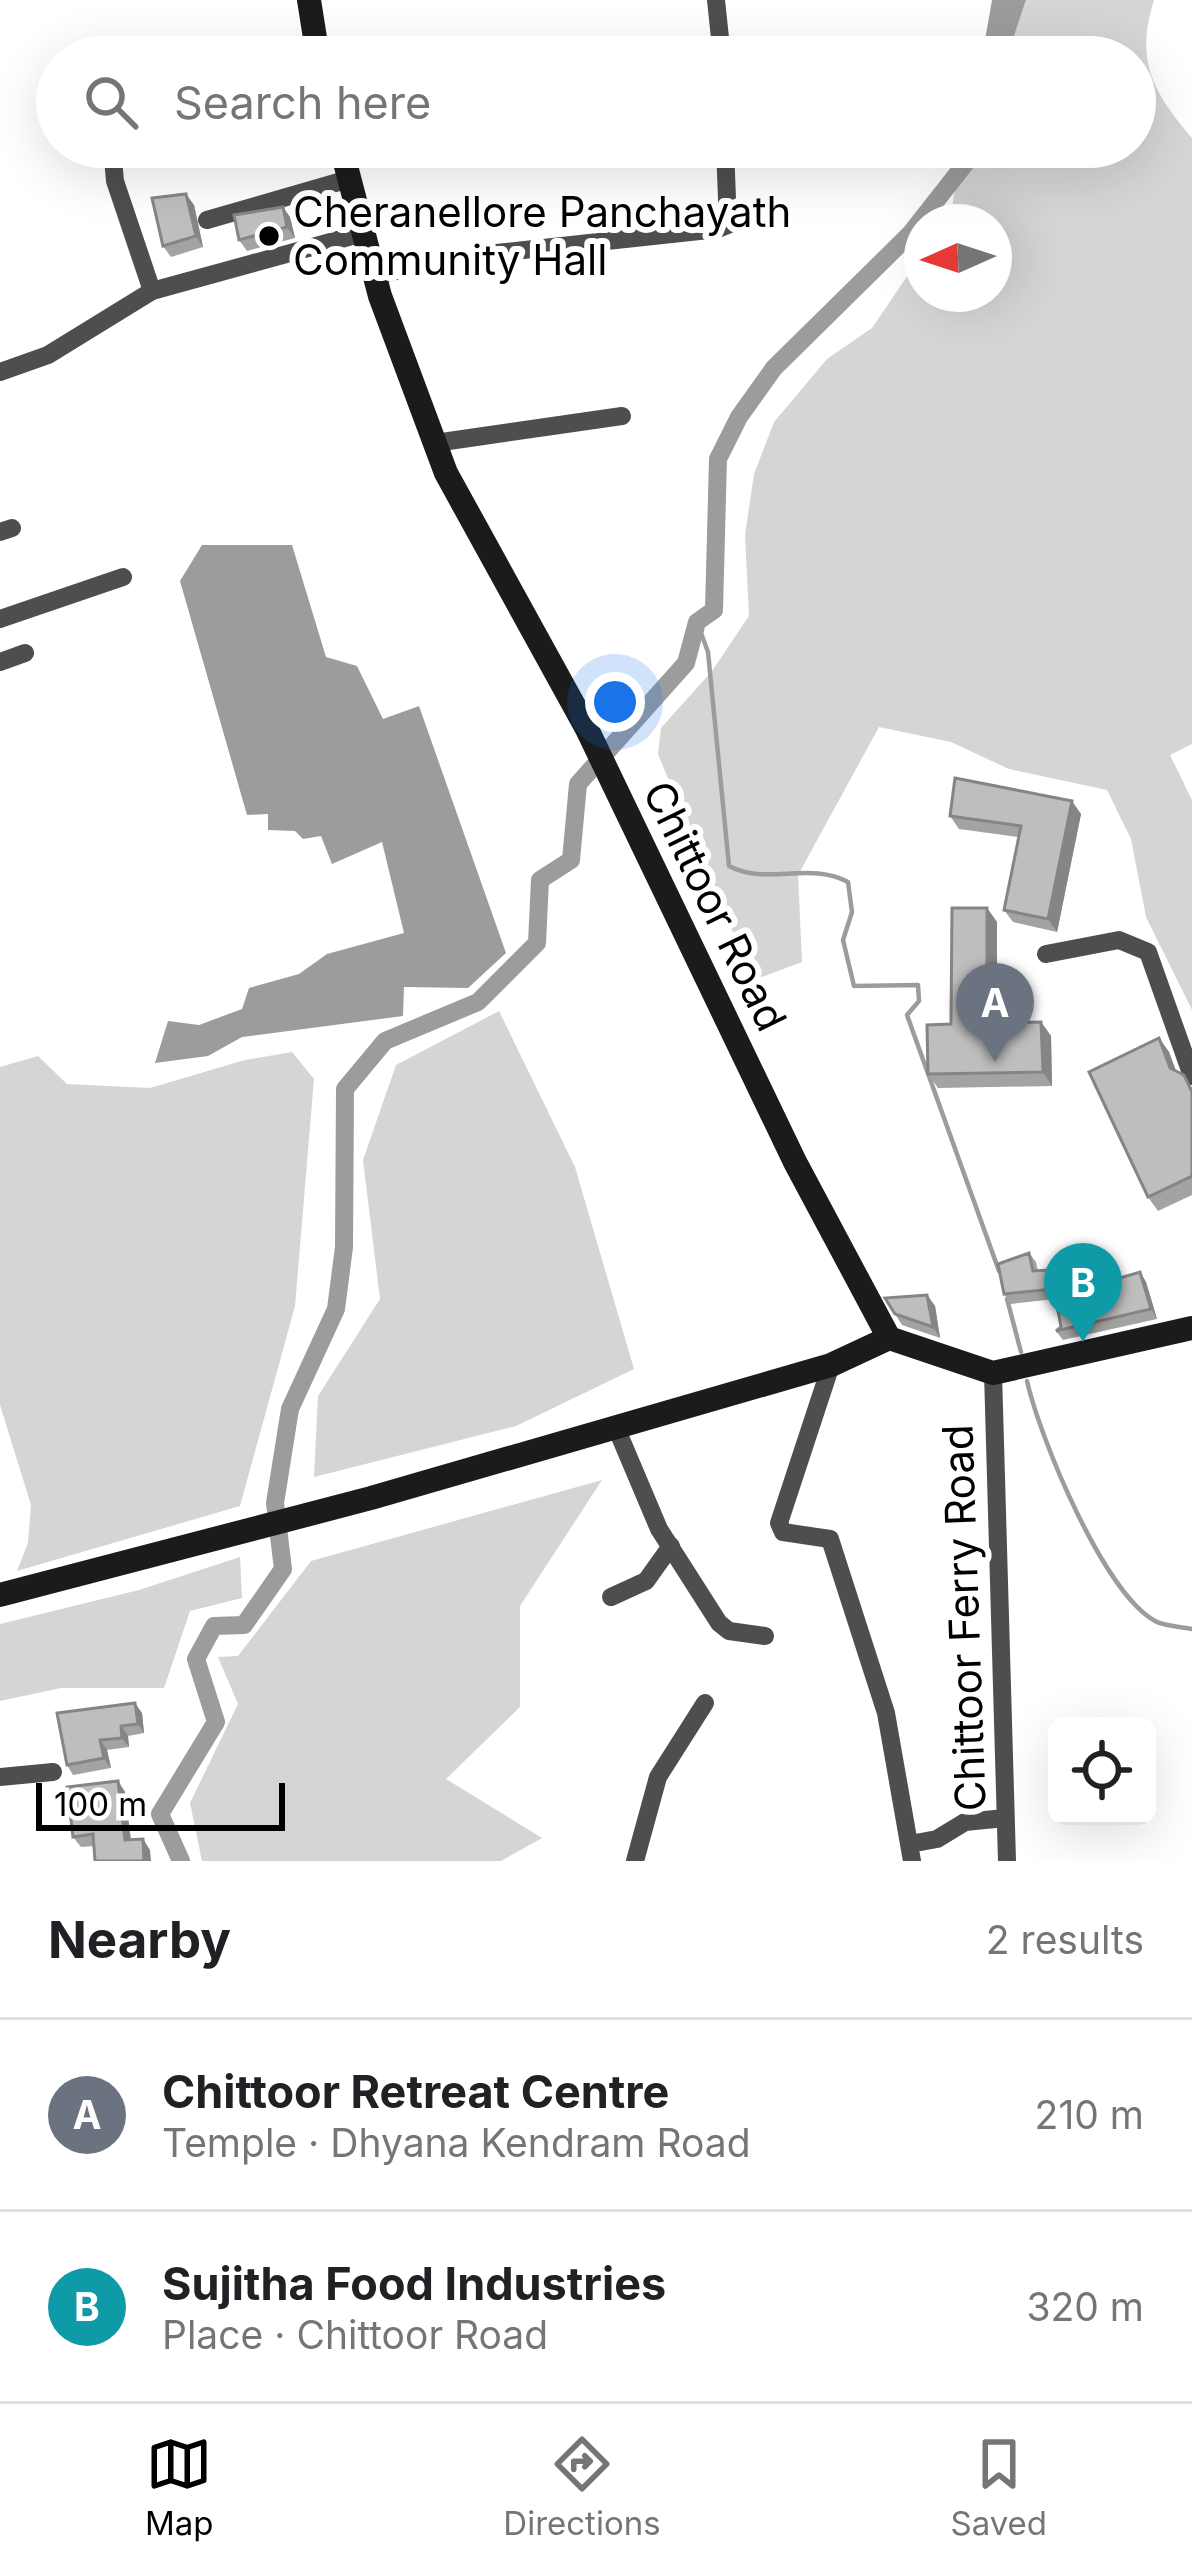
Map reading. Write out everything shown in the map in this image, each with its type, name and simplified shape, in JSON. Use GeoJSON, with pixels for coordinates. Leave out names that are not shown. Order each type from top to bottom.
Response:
{"type":"FeatureCollection","features":[{"type":"Feature","properties":{"kind":"main road"},"geometry":{"type":"LineString","coordinates":[[309,0],[315,36]]}},
{"type":"Feature","properties":{"kind":"main road","name":"Chittoor Road"},"geometry":{"type":"LineString","coordinates":[[346,168],[374,275],[435,443],[587,730],[795,1162],[890,1338]]}},
{"type":"Feature","properties":{"kind":"main road"},"geometry":{"type":"LineString","coordinates":[[0,1595],[371,1498],[615,1424],[831,1366],[890,1338],[993,1373],[1192,1328]]}},
{"type":"Feature","properties":{"kind":"street"},"geometry":{"type":"LineString","coordinates":[[716,0],[720,36]]}},
{"type":"Feature","properties":{"kind":"street"},"geometry":{"type":"LineString","coordinates":[[114,168],[152,291]]}},
{"type":"Feature","properties":{"kind":"street"},"geometry":{"type":"LineString","coordinates":[[374,275],[496,253],[718,230],[728,225],[726,168]]}},
{"type":"Feature","properties":{"kind":"street"},"geometry":{"type":"LineString","coordinates":[[207,220],[349,178]]}},
{"type":"Feature","properties":{"kind":"street"},"geometry":{"type":"LineString","coordinates":[[0,372],[48,355],[152,291],[363,233]]}},
{"type":"Feature","properties":{"kind":"street"},"geometry":{"type":"LineString","coordinates":[[435,443],[622,416]]}},
{"type":"Feature","properties":{"kind":"street"},"geometry":{"type":"LineString","coordinates":[[0,619],[123,577]]}},
{"type":"Feature","properties":{"kind":"street"},"geometry":{"type":"LineString","coordinates":[[0,662],[25,653]]}},
{"type":"Feature","properties":{"kind":"street"},"geometry":{"type":"LineString","coordinates":[[1046,954],[1119,940],[1148,952],[1192,1076]]}},
{"type":"Feature","properties":{"kind":"street"},"geometry":{"type":"LineString","coordinates":[[831,1366],[779,1523],[783,1532],[830,1539],[886,1713],[911,1852],[964,1822],[1005,1818]]}},
{"type":"Feature","properties":{"kind":"street","name":"Chittoor Ferry Road"},"geometry":{"type":"LineString","coordinates":[[993,1373],[1007,1861]]}},
{"type":"Feature","properties":{"kind":"street"},"geometry":{"type":"LineString","coordinates":[[615,1424],[641,1492],[719,1624],[729,1631],[765,1636]]}},
{"type":"Feature","properties":{"kind":"street"},"geometry":{"type":"LineString","coordinates":[[611,1597],[646,1581],[671,1546]]}},
{"type":"Feature","properties":{"kind":"street"},"geometry":{"type":"LineString","coordinates":[[635,1861],[658,1777],[705,1703]]}},
{"type":"Feature","properties":{"kind":"street"},"geometry":{"type":"LineString","coordinates":[[0,1777],[53,1772]]}},
{"type":"Feature","properties":{"kind":"shaded area"},"geometry":{"type":"Polygon","coordinates":[[[992,0],[1026,0],[1014,36],[986,36],[992,0]]]}},
{"type":"Feature","properties":{"kind":"shaded area"},"geometry":{"type":"Polygon","coordinates":[[[1026,0],[1154,0],[1147,36],[1014,36],[1026,0]]]}},
{"type":"Feature","properties":{"kind":"shaded area"},"geometry":{"type":"Polygon","coordinates":[[[1156,87],[1192,138],[1192,744],[1170,755],[1192,800],[1192,1010],[1146,917],[1131,839],[1107,790],[1009,769],[951,742],[879,727],[798,875],[802,962],[759,978],[724,916],[658,754],[661,728],[712,671],[749,616],[745,535],[754,474],[774,422],[827,359],[872,328],[904,281],[904,312],[1012,312],[1012,204],[953,204],[960,168],[1156,168],[1156,87]]]}},
{"type":"Feature","properties":{"kind":"shaded area"},"geometry":{"type":"Polygon","coordinates":[[[202,545],[292,545],[326,657],[357,666],[383,719],[419,706],[506,953],[468,988],[404,987],[403,1016],[242,1037],[208,1056],[155,1063],[168,1021],[199,1025],[242,1009],[249,988],[299,974],[327,954],[404,933],[382,842],[332,864],[321,836],[303,839],[295,831],[268,830],[268,814],[247,815],[180,581],[202,545]]]}},
{"type":"Feature","properties":{"kind":"shaded area"},"geometry":{"type":"Polygon","coordinates":[[[499,1011],[575,1167],[634,1369],[516,1426],[314,1477],[318,1396],[380,1299],[363,1160],[396,1065],[499,1011]]]}},
{"type":"Feature","properties":{"kind":"shaded area"},"geometry":{"type":"Polygon","coordinates":[[[292,1052],[314,1079],[295,1306],[240,1506],[17,1571],[28,1543],[31,1505],[0,1405],[0,1067],[38,1056],[67,1084],[150,1088],[245,1060],[292,1052]]]}},
{"type":"Feature","properties":{"kind":"shaded area"},"geometry":{"type":"Polygon","coordinates":[[[602,1480],[520,1606],[520,1707],[446,1779],[542,1838],[501,1861],[202,1861],[190,1803],[238,1704],[218,1657],[238,1656],[311,1561],[602,1480]]]}},
{"type":"Feature","properties":{"kind":"shaded area"},"geometry":{"type":"Polygon","coordinates":[[[240,1557],[242,1598],[190,1611],[164,1688],[61,1688],[0,1701],[0,1624],[139,1590],[240,1557]]]}},
{"type":"Feature","properties":{"kind":"building"},"geometry":{"type":"Polygon","coordinates":[[[186,194],[196,236],[163,246],[152,198],[186,194]]]}},
{"type":"Feature","properties":{"kind":"building"},"geometry":{"type":"Polygon","coordinates":[[[283,207],[287,227],[239,240],[234,215],[283,207]]]}},
{"type":"Feature","properties":{"kind":"building"},"geometry":{"type":"Polygon","coordinates":[[[955,778],[1072,801],[1048,919],[1004,910],[1021,826],[950,816],[955,778]]]}},
{"type":"Feature","properties":{"kind":"building"},"geometry":{"type":"Polygon","coordinates":[[[952,908],[987,908],[987,1023],[1041,1022],[1043,1072],[928,1074],[927,1025],[951,1024],[952,908]]]}},
{"type":"Feature","properties":{"kind":"building"},"geometry":{"type":"Polygon","coordinates":[[[1159,1038],[1170,1068],[1184,1075],[1192,1092],[1192,1176],[1148,1197],[1089,1072],[1159,1038]]]}},
{"type":"Feature","properties":{"kind":"building"},"geometry":{"type":"Polygon","coordinates":[[[1029,1253],[1033,1271],[1048,1270],[1048,1275],[1079,1269],[1080,1278],[1119,1273],[1120,1278],[1140,1272],[1151,1309],[1056,1331],[1061,1327],[1054,1289],[1004,1294],[998,1264],[1029,1253]]]}},
{"type":"Feature","properties":{"kind":"building"},"geometry":{"type":"Polygon","coordinates":[[[927,1295],[933,1327],[895,1314],[885,1298],[927,1295]]]}},
{"type":"Feature","properties":{"kind":"building"},"geometry":{"type":"Polygon","coordinates":[[[135,1703],[138,1724],[121,1726],[122,1738],[100,1740],[104,1758],[67,1765],[57,1713],[135,1703]]]}},
{"type":"Feature","properties":{"kind":"building"},"geometry":{"type":"Polygon","coordinates":[[[118,1781],[125,1840],[143,1839],[144,1861],[95,1861],[93,1834],[73,1837],[67,1787],[118,1781]]]}},
{"type":"Feature","properties":{"kind":"waterway"},"geometry":{"type":"LineString","coordinates":[[181,1861],[160,1814],[216,1722],[196,1659],[214,1626],[244,1625],[283,1569],[275,1503],[290,1409],[336,1309],[344,1247],[345,1089],[385,1041],[478,1002],[537,943],[540,880],[571,860],[578,784],[686,663],[697,622],[714,610],[718,459],[739,417],[774,368],[910,234],[962,168]]}},
{"type":"Feature","properties":{"kind":"waterway"},"geometry":{"type":"LineString","coordinates":[[697,622],[708,652],[729,866],[758,874],[819,873],[848,882],[852,912],[843,940],[854,986],[918,985],[919,1001],[907,1015],[999,1271]]}},
{"type":"Feature","properties":{"kind":"waterway"},"geometry":{"type":"LineString","coordinates":[[1007,1299],[1021,1352]]}},
{"type":"Feature","properties":{"kind":"waterway"},"geometry":{"type":"LineString","coordinates":[[1027,1381],[1076,1512],[1115,1579],[1155,1621],[1192,1629]]}},
{"type":"Feature","properties":{"kind":"place","name":"Cheranellore Panchayath Community Hall"},"geometry":{"type":"Point","coordinates":[269,236]}},
{"type":"Feature","properties":{"kind":"place","name":"Chittoor Retreat Centre"},"geometry":{"type":"Point","coordinates":[995,1062]}},
{"type":"Feature","properties":{"kind":"place","name":"Sujitha Food Industries"},"geometry":{"type":"Point","coordinates":[1083,1342]}}]}
